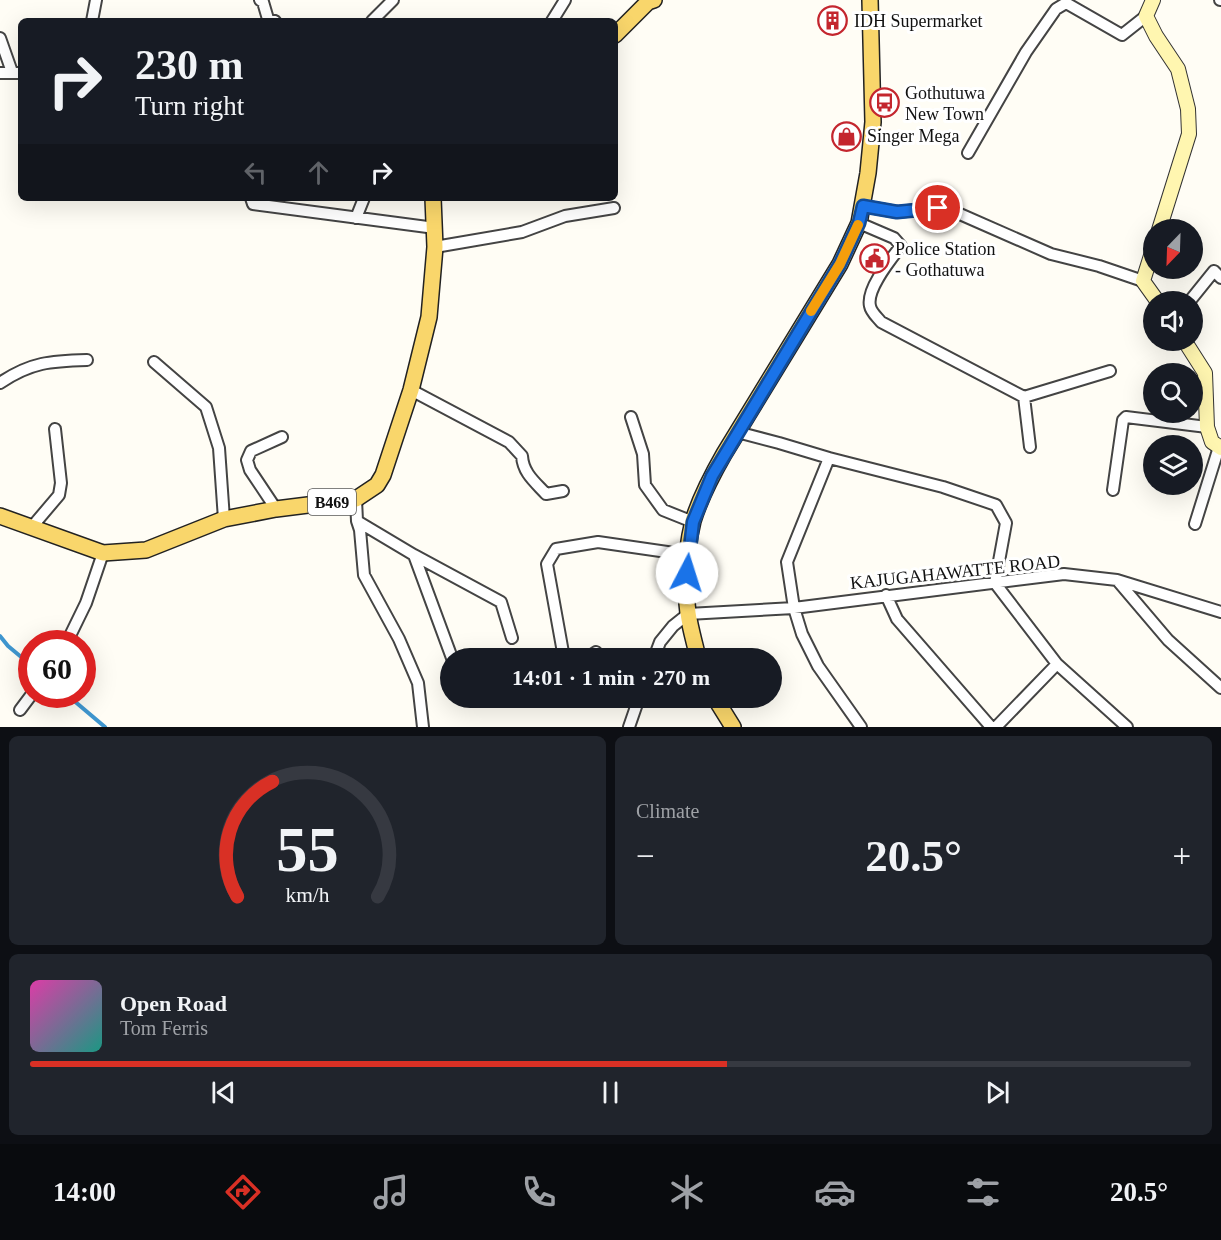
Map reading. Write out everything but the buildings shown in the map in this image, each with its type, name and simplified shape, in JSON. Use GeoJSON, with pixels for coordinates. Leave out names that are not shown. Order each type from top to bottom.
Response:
{"type":"FeatureCollection","features":[{"type":"Feature","properties":{"kind":"main road"},"geometry":{"type":"LineString","coordinates":[[618,32],[648,2],[654,0]]}},
{"type":"Feature","properties":{"kind":"main road"},"geometry":{"type":"LineString","coordinates":[[696,648],[686,592],[693,522],[712,476],[834,273],[859,223],[868,173],[873,122],[867,4]]}},
{"type":"Feature","properties":{"kind":"main road","name":"B469"},"geometry":{"type":"LineString","coordinates":[[0,516],[103,553],[146,550],[224,519],[276,509],[356,499],[377,485],[384,476],[411,390],[429,317],[435,246],[433,201]]}},
{"type":"Feature","properties":{"kind":"main road"},"geometry":{"type":"LineString","coordinates":[[721,708],[733,727]]}},
{"type":"Feature","properties":{"kind":"street"},"geometry":{"type":"LineString","coordinates":[[93,18],[96,0]]}},
{"type":"Feature","properties":{"kind":"street"},"geometry":{"type":"LineString","coordinates":[[375,18],[393,0]]}},
{"type":"Feature","properties":{"kind":"street"},"geometry":{"type":"LineString","coordinates":[[553,0],[553,18]]}},
{"type":"Feature","properties":{"kind":"street"},"geometry":{"type":"LineString","coordinates":[[554,18],[565,0]]}},
{"type":"Feature","properties":{"kind":"street"},"geometry":{"type":"LineString","coordinates":[[968,153],[1026,52],[1056,9],[1066,3],[1122,35],[1146,16],[1153,0]]}},
{"type":"Feature","properties":{"kind":"street"},"geometry":{"type":"LineString","coordinates":[[259,18],[262,1]]}},
{"type":"Feature","properties":{"kind":"street"},"geometry":{"type":"LineString","coordinates":[[262,1],[268,18]]}},
{"type":"Feature","properties":{"kind":"street"},"geometry":{"type":"LineString","coordinates":[[1146,16],[1178,69],[1188,109],[1189,134],[1162,219]]}},
{"type":"Feature","properties":{"kind":"street"},"geometry":{"type":"LineString","coordinates":[[0,38],[16,72],[0,73]]}},
{"type":"Feature","properties":{"kind":"street"},"geometry":{"type":"LineString","coordinates":[[252,201],[253,204],[276,202],[356,218],[435,228]]}},
{"type":"Feature","properties":{"kind":"street"},"geometry":{"type":"LineString","coordinates":[[356,218],[363,201]]}},
{"type":"Feature","properties":{"kind":"street"},"geometry":{"type":"LineString","coordinates":[[863,206],[897,212],[938,208],[953,211],[1051,254],[1143,280],[1150,291]]}},
{"type":"Feature","properties":{"kind":"street"},"geometry":{"type":"LineString","coordinates":[[435,246],[522,232],[565,216],[614,208]]}},
{"type":"Feature","properties":{"kind":"street"},"geometry":{"type":"LineString","coordinates":[[859,223],[894,238],[901,246],[881,273],[870,299],[870,308],[881,322],[1024,397],[1110,371]]}},
{"type":"Feature","properties":{"kind":"street"},"geometry":{"type":"LineString","coordinates":[[1198,291],[1214,271],[1221,278]]}},
{"type":"Feature","properties":{"kind":"street"},"geometry":{"type":"LineString","coordinates":[[1191,351],[1205,373],[1207,427],[1212,442],[1220,447],[1195,524]]}},
{"type":"Feature","properties":{"kind":"street"},"geometry":{"type":"LineString","coordinates":[[0,383],[18,371],[47,361],[87,360]]}},
{"type":"Feature","properties":{"kind":"street"},"geometry":{"type":"LineString","coordinates":[[154,362],[206,407],[219,448],[224,519]]}},
{"type":"Feature","properties":{"kind":"street"},"geometry":{"type":"LineString","coordinates":[[411,390],[509,442],[522,456],[523,466],[527,473],[546,494],[563,491]]}},
{"type":"Feature","properties":{"kind":"street"},"geometry":{"type":"LineString","coordinates":[[1024,397],[1030,447]]}},
{"type":"Feature","properties":{"kind":"street"},"geometry":{"type":"LineString","coordinates":[[631,417],[643,454],[645,485],[663,510],[693,522]]}},
{"type":"Feature","properties":{"kind":"street"},"geometry":{"type":"LineString","coordinates":[[1113,490],[1123,420],[1126,417],[1207,427]]}},
{"type":"Feature","properties":{"kind":"street"},"geometry":{"type":"LineString","coordinates":[[31,528],[59,495],[61,483],[55,429]]}},
{"type":"Feature","properties":{"kind":"street"},"geometry":{"type":"LineString","coordinates":[[737,432],[943,488],[996,505],[1006,523],[995,583],[1057,664],[1127,727]]}},
{"type":"Feature","properties":{"kind":"street"},"geometry":{"type":"LineString","coordinates":[[276,509],[250,470],[248,460],[250,451],[282,437]]}},
{"type":"Feature","properties":{"kind":"street"},"geometry":{"type":"LineString","coordinates":[[829,458],[787,562],[794,608],[802,634],[818,666],[861,727]]}},
{"type":"Feature","properties":{"kind":"street"},"geometry":{"type":"LineString","coordinates":[[356,499],[364,575],[399,639],[418,683],[423,727]]}},
{"type":"Feature","properties":{"kind":"street"},"geometry":{"type":"LineString","coordinates":[[357,521],[501,602],[512,638]]}},
{"type":"Feature","properties":{"kind":"street"},"geometry":{"type":"LineString","coordinates":[[562,648],[547,564],[556,549],[598,542],[688,555]]}},
{"type":"Feature","properties":{"kind":"street"},"geometry":{"type":"LineString","coordinates":[[73,630],[86,603],[103,553]]}},
{"type":"Feature","properties":{"kind":"street"},"geometry":{"type":"LineString","coordinates":[[414,555],[448,648]]}},
{"type":"Feature","properties":{"kind":"street","name":"KAJUGAHAWATTE ROAD"},"geometry":{"type":"LineString","coordinates":[[688,614],[794,608],[1064,574],[1117,580],[1221,612]]}},
{"type":"Feature","properties":{"kind":"street"},"geometry":{"type":"LineString","coordinates":[[1117,580],[1168,640],[1221,688]]}},
{"type":"Feature","properties":{"kind":"street"},"geometry":{"type":"LineString","coordinates":[[886,595],[897,619],[991,727]]}},
{"type":"Feature","properties":{"kind":"street"},"geometry":{"type":"LineString","coordinates":[[658,648],[673,626],[688,614]]}},
{"type":"Feature","properties":{"kind":"street"},"geometry":{"type":"LineString","coordinates":[[996,727],[1057,664]]}},
{"type":"Feature","properties":{"kind":"street"},"geometry":{"type":"LineString","coordinates":[[629,727],[636,708]]}},
{"type":"Feature","properties":{"kind":"waterway"},"geometry":{"type":"LineString","coordinates":[[0,636],[18,654]]}},
{"type":"Feature","properties":{"kind":"waterway"},"geometry":{"type":"LineString","coordinates":[[83,708],[105,727]]}},
{"type":"Feature","properties":{"kind":"slow traffic"},"geometry":{"type":"LineString","coordinates":[[811,311],[840,264],[858,225]]}},
{"type":"Feature","properties":{"kind":"place","name":"IDH Supermarket"},"geometry":{"type":"Point","coordinates":[833,21]}},
{"type":"Feature","properties":{"kind":"place","name":"Gothutuwa New Town"},"geometry":{"type":"Point","coordinates":[884,103]}},
{"type":"Feature","properties":{"kind":"place","name":"Singer Mega"},"geometry":{"type":"Point","coordinates":[846,136]}},
{"type":"Feature","properties":{"kind":"place","name":"Police Station - Gothatuwa"},"geometry":{"type":"Point","coordinates":[874,259]}},
{"type":"Feature","properties":{"kind":"route"},"geometry":{"type":"LineString","coordinates":[[687,573],[693,522],[712,476],[840,264],[859,223],[863,206],[897,212],[938,208]]}}]}
